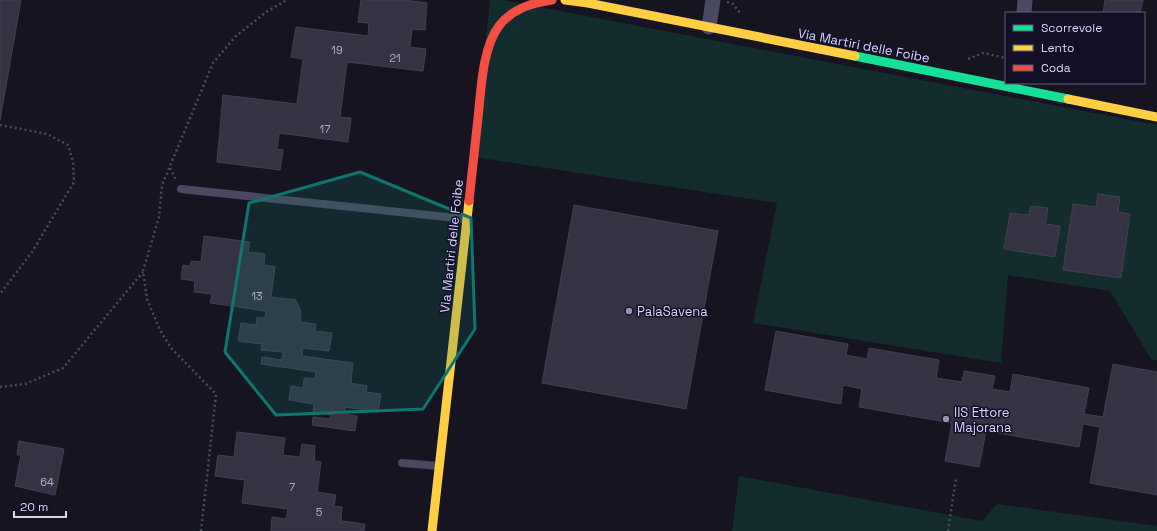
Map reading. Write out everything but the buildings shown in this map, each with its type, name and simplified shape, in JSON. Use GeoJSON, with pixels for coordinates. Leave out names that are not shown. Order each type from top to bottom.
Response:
{"type":"FeatureCollection","features":[{"type":"Feature","properties":{"kind":"street","name":"Via Martiri delle Foibe"},"geometry":{"type":"LineString","coordinates":[[432,531],[484,66],[497,29],[518,9],[533,2],[552,0]]}},
{"type":"Feature","properties":{"kind":"street","name":"Via Martiri delle Foibe"},"geometry":{"type":"LineString","coordinates":[[565,0],[588,3],[1015,86],[1157,117]]}},
{"type":"Feature","properties":{"kind":"street"},"geometry":{"type":"LineString","coordinates":[[709,27],[713,0]]}},
{"type":"Feature","properties":{"kind":"street"},"geometry":{"type":"LineString","coordinates":[[1024,12],[1025,0]]}},
{"type":"Feature","properties":{"kind":"lane"},"geometry":{"type":"LineString","coordinates":[[181,189],[467,219]]}},
{"type":"Feature","properties":{"kind":"lane"},"geometry":{"type":"LineString","coordinates":[[402,463],[439,466]]}},
{"type":"Feature","properties":{"kind":"path"},"geometry":{"type":"LineString","coordinates":[[0,387],[25,384],[63,368],[143,271],[159,217],[162,185],[213,63],[236,36],[266,12],[287,0]]}},
{"type":"Feature","properties":{"kind":"path"},"geometry":{"type":"LineString","coordinates":[[0,125],[47,134],[68,145],[73,161],[74,182],[32,252],[0,294]]}},
{"type":"Feature","properties":{"kind":"path"},"geometry":{"type":"LineString","coordinates":[[143,271],[147,299],[171,348],[216,394],[201,531]]}},
{"type":"Feature","properties":{"kind":"path"},"geometry":{"type":"LineString","coordinates":[[948,531],[956,478]]}},
{"type":"Feature","properties":{"kind":"highlighted area"},"geometry":{"type":"Polygon","coordinates":[[[360,172],[471,218],[475,329],[423,409],[276,415],[225,352],[249,203],[360,172]]]}},
{"type":"Feature","properties":{"kind":"green space"},"geometry":{"type":"Polygon","coordinates":[[[490,0],[503,0],[1157,125],[1157,361],[1151,359],[1110,291],[1008,275],[1001,363],[753,323],[777,203],[474,157],[490,0]]]}},
{"type":"Feature","properties":{"kind":"green space"},"geometry":{"type":"Polygon","coordinates":[[[739,476],[982,521],[997,504],[1157,526],[1157,531],[732,531],[739,476]]]}},
{"type":"Feature","properties":{"kind":"traffic: fast"},"geometry":{"type":"LineString","coordinates":[[855,56],[1068,99]]}},
{"type":"Feature","properties":{"kind":"traffic: slow"},"geometry":{"type":"LineString","coordinates":[[565,0],[588,3],[855,56]]}},
{"type":"Feature","properties":{"kind":"traffic: slow"},"geometry":{"type":"LineString","coordinates":[[1068,99],[1157,117]]}},
{"type":"Feature","properties":{"kind":"traffic: slow"},"geometry":{"type":"LineString","coordinates":[[432,531],[469,201]]}},
{"type":"Feature","properties":{"kind":"traffic: jam"},"geometry":{"type":"LineString","coordinates":[[469,201],[481,83],[483,70],[493,35],[504,20],[516,11],[529,5],[552,0]]}},
{"type":"Feature","properties":{"kind":"place","name":"PalaSavena"},"geometry":{"type":"Point","coordinates":[629,311]}},
{"type":"Feature","properties":{"kind":"place","name":"IIS Ettore Majorana"},"geometry":{"type":"Point","coordinates":[946,419]}}]}
